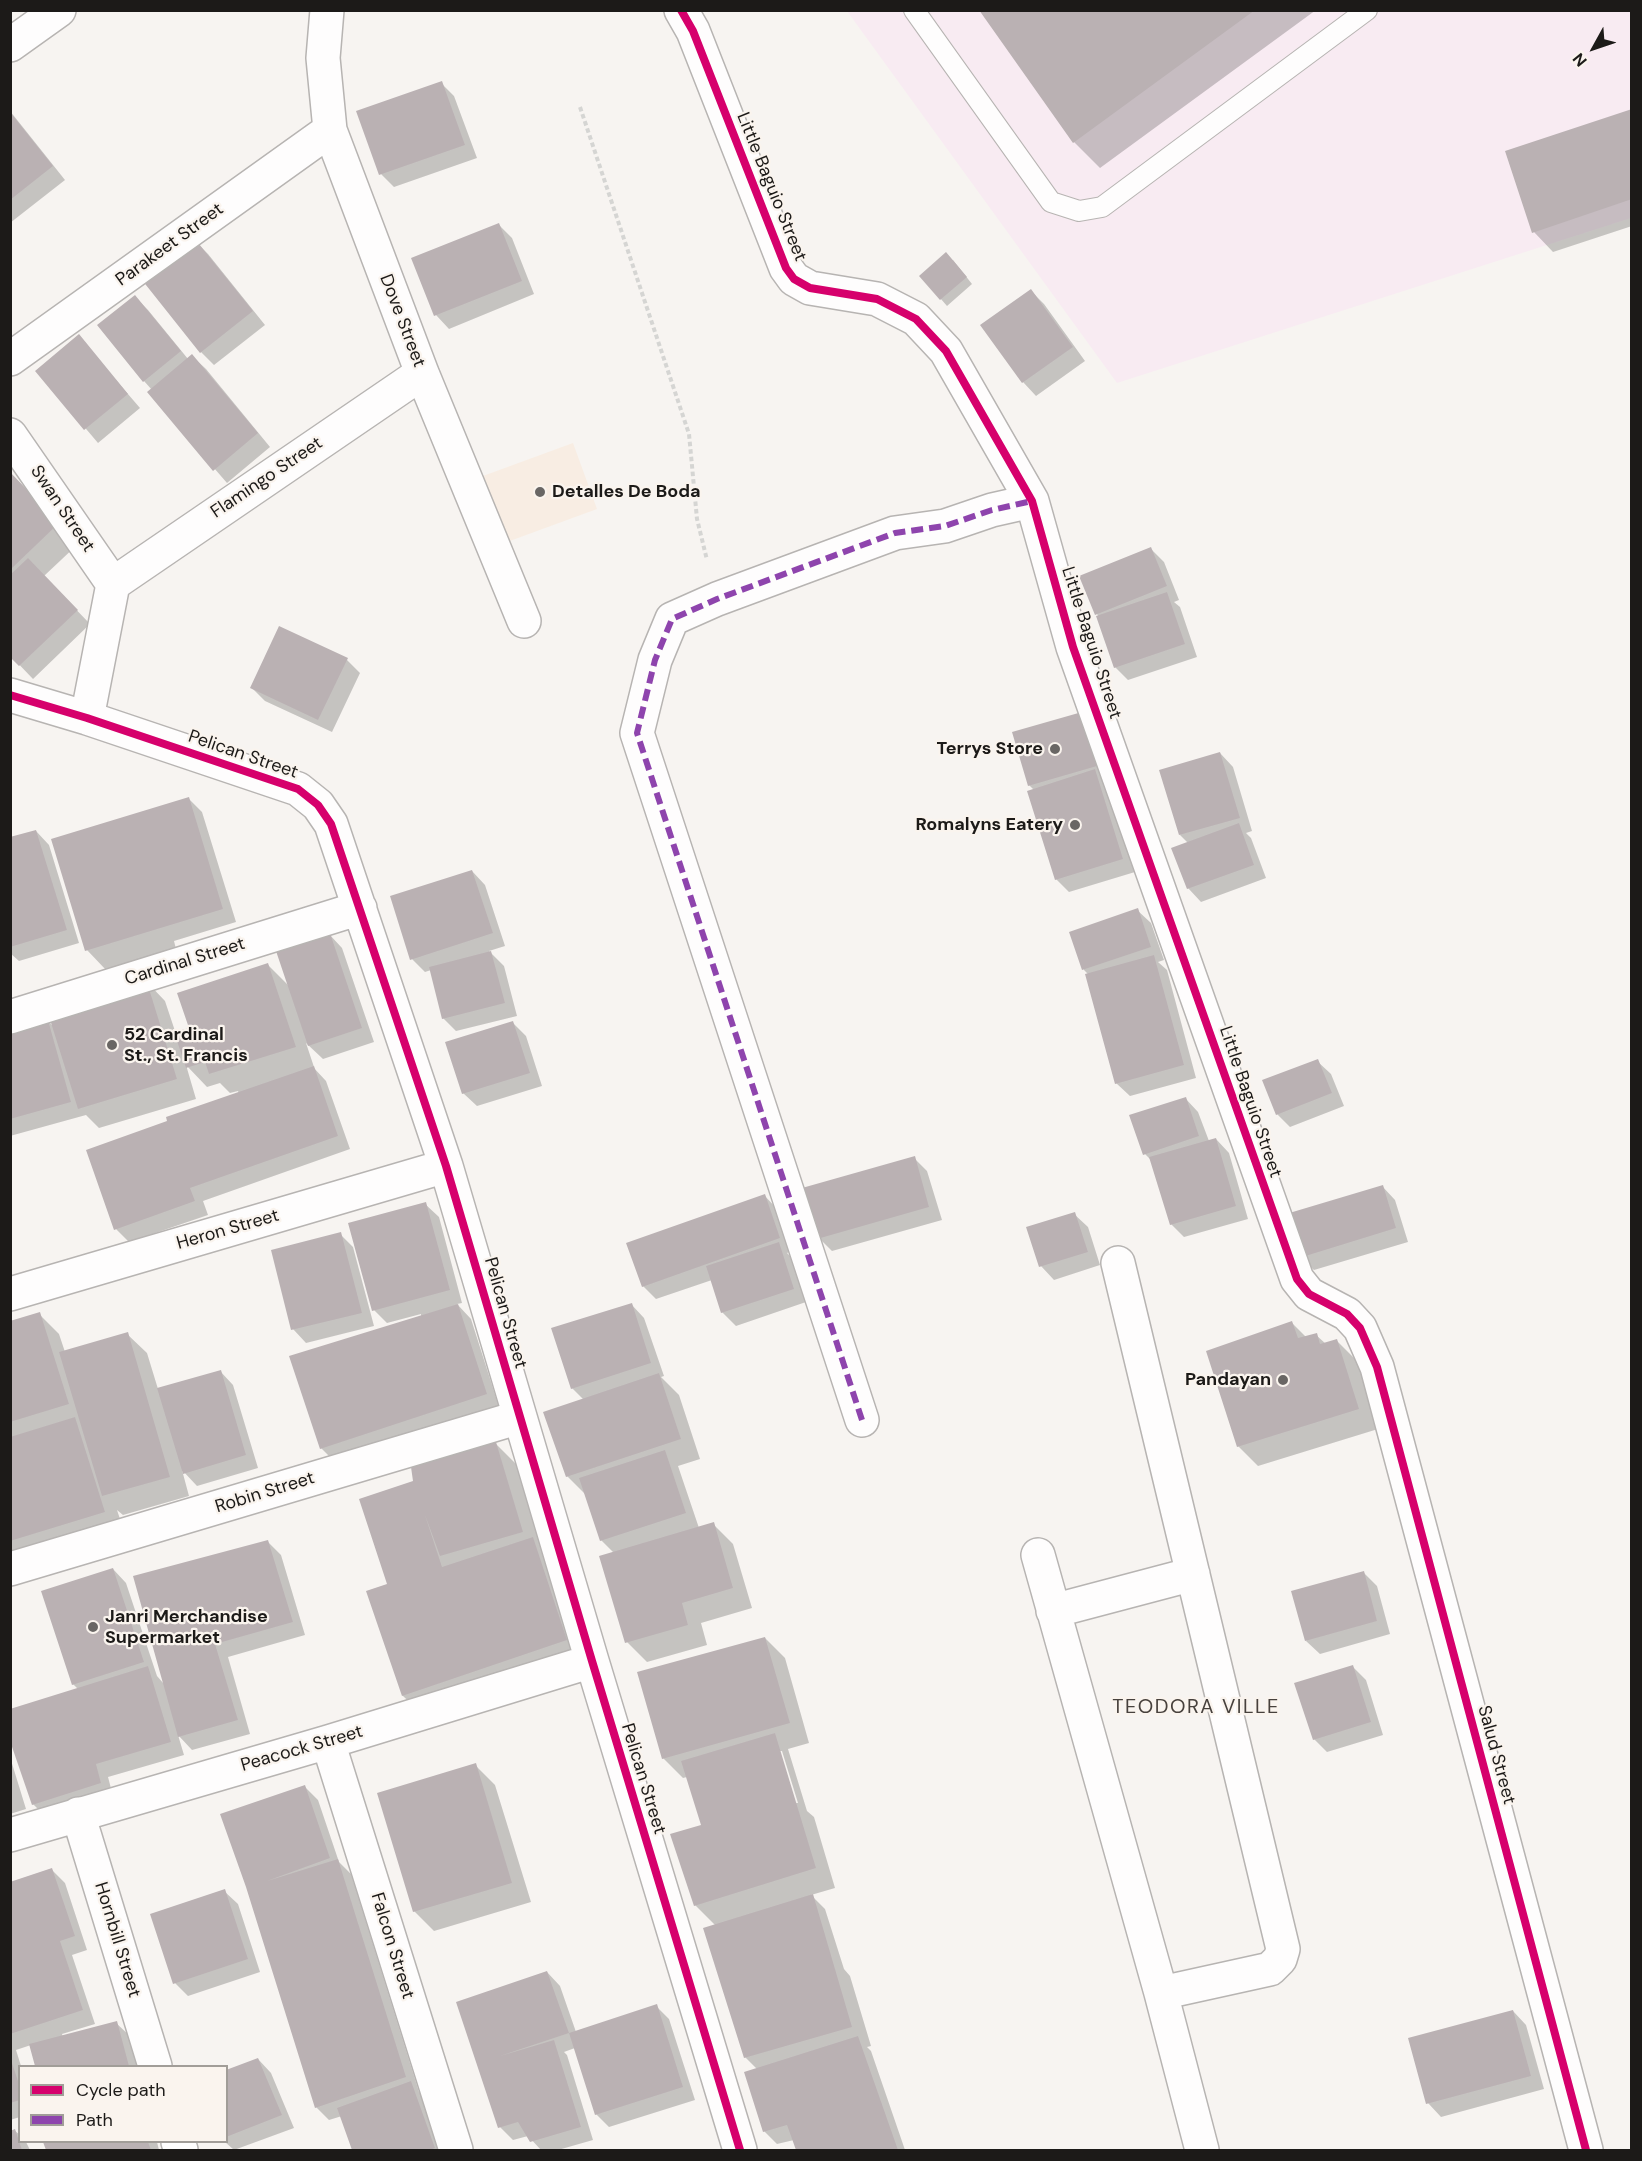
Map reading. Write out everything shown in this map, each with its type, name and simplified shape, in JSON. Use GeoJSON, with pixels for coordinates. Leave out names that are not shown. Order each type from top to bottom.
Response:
{"type":"FeatureCollection","features":[{"type":"Feature","properties":{"kind":"street"},"geometry":{"type":"LineString","coordinates":[[10,45],[59,10]]}},
{"type":"Feature","properties":{"kind":"street","name":"Dove Street"},"geometry":{"type":"LineString","coordinates":[[327,10],[323,58],[330,130],[422,373],[524,621]]}},
{"type":"Feature","properties":{"kind":"street","name":"Little Baguio Street"},"geometry":{"type":"LineString","coordinates":[[681,10],[693,32],[786,268],[794,279],[810,288],[877,299],[916,319],[946,351],[1032,501],[1073,647],[1297,1279],[1309,1293],[1347,1314],[1360,1328],[1377,1366]]}},
{"type":"Feature","properties":{"kind":"street","name":"Parakeet Street"},"geometry":{"type":"LineString","coordinates":[[10,359],[330,130]]}},
{"type":"Feature","properties":{"kind":"street","name":"Flamingo Street"},"geometry":{"type":"LineString","coordinates":[[113,584],[422,373]]}},
{"type":"Feature","properties":{"kind":"street","name":"Swan Street"},"geometry":{"type":"LineString","coordinates":[[10,435],[113,584]]}},
{"type":"Feature","properties":{"kind":"street"},"geometry":{"type":"LineString","coordinates":[[862,1420],[637,734],[655,660],[672,619],[717,599],[895,533],[945,526],[992,510],[1032,501]]}},
{"type":"Feature","properties":{"kind":"street"},"geometry":{"type":"LineString","coordinates":[[87,718],[113,584]]}},
{"type":"Feature","properties":{"kind":"street","name":"Pelican Street"},"geometry":{"type":"LineString","coordinates":[[10,695],[87,718],[298,789],[318,805],[331,824],[446,1166],[740,2151]]}},
{"type":"Feature","properties":{"kind":"street","name":"Cardinal Street"},"geometry":{"type":"LineString","coordinates":[[10,1017],[360,908]]}},
{"type":"Feature","properties":{"kind":"street","name":"Heron Street"},"geometry":{"type":"LineString","coordinates":[[10,1294],[446,1166]]}},
{"type":"Feature","properties":{"kind":"street"},"geometry":{"type":"LineString","coordinates":[[1118,1263],[1283,1949],[1280,1959],[1270,1970],[1161,1993]]}},
{"type":"Feature","properties":{"kind":"street","name":"Salud Street"},"geometry":{"type":"LineString","coordinates":[[1377,1366],[1586,2151]]}},
{"type":"Feature","properties":{"kind":"street","name":"Robin Street"},"geometry":{"type":"LineString","coordinates":[[10,1569],[520,1417]]}},
{"type":"Feature","properties":{"kind":"street"},"geometry":{"type":"LineString","coordinates":[[1038,1555],[1161,1993],[1202,2151]]}},
{"type":"Feature","properties":{"kind":"street"},"geometry":{"type":"LineString","coordinates":[[1053,1611],[1193,1574]]}},
{"type":"Feature","properties":{"kind":"street","name":"Peacock Street"},"geometry":{"type":"LineString","coordinates":[[10,1835],[328,1742],[592,1661]]}},
{"type":"Feature","properties":{"kind":"street","name":"Falcon Street"},"geometry":{"type":"LineString","coordinates":[[328,1742],[456,2151]]}},
{"type":"Feature","properties":{"kind":"street","name":"Hornbill Street"},"geometry":{"type":"LineString","coordinates":[[78,1814],[154,2065]]}},
{"type":"Feature","properties":{"kind":"lane"},"geometry":{"type":"LineString","coordinates":[[914,10],[1051,202],[1079,211],[1102,207],[1367,10]]}},
{"type":"Feature","properties":{"kind":"path"},"geometry":{"type":"LineString","coordinates":[[580,106],[689,434],[697,519],[717,599]]}},
{"type":"Feature","properties":{"kind":"shaded area"},"geometry":{"type":"Polygon","coordinates":[[[847,11],[1631,11],[1631,218],[1117,383],[847,11]]]}},
{"type":"Feature","properties":{"kind":"shaded area","name":"Detalles De Boda"},"geometry":{"type":"Polygon","coordinates":[[[573,443],[597,509],[507,542],[483,476],[573,443]]]}},
{"type":"Feature","properties":{"kind":"building"},"geometry":{"type":"Polygon","coordinates":[[[979,10],[1255,10],[1073,143],[979,10]]]}},
{"type":"Feature","properties":{"kind":"building"},"geometry":{"type":"Polygon","coordinates":[[[442,81],[465,145],[379,175],[356,111],[442,81]]]}},
{"type":"Feature","properties":{"kind":"building"},"geometry":{"type":"Polygon","coordinates":[[[1632,109],[1632,199],[1532,233],[1505,151],[1632,109]]]}},
{"type":"Feature","properties":{"kind":"building"},"geometry":{"type":"Polygon","coordinates":[[[10,112],[53,166],[10,200],[10,112]]]}},
{"type":"Feature","properties":{"kind":"building"},"geometry":{"type":"Polygon","coordinates":[[[499,223],[522,281],[434,316],[411,258],[499,223]]]}},
{"type":"Feature","properties":{"kind":"building"},"geometry":{"type":"Polygon","coordinates":[[[195,239],[253,311],[200,353],[142,280],[195,239]]]}},
{"type":"Feature","properties":{"kind":"building"},"geometry":{"type":"Polygon","coordinates":[[[946,252],[967,277],[940,300],[919,276],[946,252]]]}},
{"type":"Feature","properties":{"kind":"building"},"geometry":{"type":"Polygon","coordinates":[[[1031,289],[1073,347],[1022,383],[980,325],[1031,289]]]}},
{"type":"Feature","properties":{"kind":"building"},"geometry":{"type":"Polygon","coordinates":[[[135,295],[181,351],[143,382],[97,325],[135,295]]]}},
{"type":"Feature","properties":{"kind":"building"},"geometry":{"type":"Polygon","coordinates":[[[79,334],[128,394],[84,430],[35,371],[79,334]]]}},
{"type":"Feature","properties":{"kind":"building"},"geometry":{"type":"Polygon","coordinates":[[[192,354],[258,433],[213,471],[147,392],[192,354]]]}},
{"type":"Feature","properties":{"kind":"building"},"geometry":{"type":"Polygon","coordinates":[[[10,472],[59,523],[10,570],[10,472]]]}},
{"type":"Feature","properties":{"kind":"building"},"geometry":{"type":"Polygon","coordinates":[[[1151,547],[1167,586],[1095,615],[1079,576],[1151,547]]]}},
{"type":"Feature","properties":{"kind":"building"},"geometry":{"type":"Polygon","coordinates":[[[28,558],[78,610],[19,666],[10,657],[10,575],[28,558]]]}},
{"type":"Feature","properties":{"kind":"building"},"geometry":{"type":"Polygon","coordinates":[[[1167,592],[1185,644],[1114,668],[1096,616],[1167,592]]]}},
{"type":"Feature","properties":{"kind":"building"},"geometry":{"type":"Polygon","coordinates":[[[279,626],[348,658],[318,720],[250,688],[279,626]]]}},
{"type":"Feature","properties":{"kind":"building","name":"Terrys Store"},"geometry":{"type":"Polygon","coordinates":[[[1082,712],[1097,766],[1028,786],[1012,732],[1082,712]]]}},
{"type":"Feature","properties":{"kind":"building"},"geometry":{"type":"Polygon","coordinates":[[[1220,752],[1240,818],[1179,835],[1159,770],[1220,752]]]}},
{"type":"Feature","properties":{"kind":"building","name":"Romalyns Eatery"},"geometry":{"type":"Polygon","coordinates":[[[1095,769],[1123,859],[1055,880],[1027,791],[1095,769]]]}},
{"type":"Feature","properties":{"kind":"building"},"geometry":{"type":"Polygon","coordinates":[[[189,797],[223,909],[85,951],[51,839],[189,797]]]}},
{"type":"Feature","properties":{"kind":"building"},"geometry":{"type":"Polygon","coordinates":[[[1239,823],[1254,865],[1187,889],[1171,848],[1239,823]]]}},
{"type":"Feature","properties":{"kind":"building"},"geometry":{"type":"Polygon","coordinates":[[[36,830],[67,930],[10,947],[10,837],[36,830]]]}},
{"type":"Feature","properties":{"kind":"building"},"geometry":{"type":"Polygon","coordinates":[[[472,870],[493,933],[410,960],[390,896],[472,870]]]}},
{"type":"Feature","properties":{"kind":"building"},"geometry":{"type":"Polygon","coordinates":[[[1138,908],[1151,947],[1082,970],[1069,932],[1138,908]]]}},
{"type":"Feature","properties":{"kind":"building"},"geometry":{"type":"Polygon","coordinates":[[[330,933],[362,1028],[308,1046],[276,951],[330,933]]]}},
{"type":"Feature","properties":{"kind":"building"},"geometry":{"type":"Polygon","coordinates":[[[491,951],[505,1003],[442,1019],[429,967],[491,951]]]}},
{"type":"Feature","properties":{"kind":"building"},"geometry":{"type":"Polygon","coordinates":[[[1154,955],[1184,1065],[1115,1084],[1085,974],[1154,955]]]}},
{"type":"Feature","properties":{"kind":"building"},"geometry":{"type":"Polygon","coordinates":[[[268,963],[296,1047],[209,1074],[205,1062],[186,1068],[174,1032],[189,1028],[177,993],[268,963]]]}},
{"type":"Feature","properties":{"kind":"building","name":"52 Cardinal St., St. Francis"},"geometry":{"type":"Polygon","coordinates":[[[146,979],[177,1079],[78,1109],[47,1010],[146,979]]]}},
{"type":"Feature","properties":{"kind":"building"},"geometry":{"type":"Polygon","coordinates":[[[48,1020],[71,1102],[10,1119],[10,1030],[48,1020]]]}},
{"type":"Feature","properties":{"kind":"building"},"geometry":{"type":"Polygon","coordinates":[[[513,1021],[530,1073],[462,1094],[445,1042],[513,1021]]]}},
{"type":"Feature","properties":{"kind":"building"},"geometry":{"type":"Polygon","coordinates":[[[1318,1059],[1332,1093],[1276,1115],[1262,1080],[1318,1059]]]}},
{"type":"Feature","properties":{"kind":"building"},"geometry":{"type":"Polygon","coordinates":[[[314,1066],[338,1136],[190,1188],[195,1201],[114,1230],[86,1150],[167,1121],[166,1117],[314,1066]]]}},
{"type":"Feature","properties":{"kind":"building"},"geometry":{"type":"Polygon","coordinates":[[[1186,1097],[1199,1136],[1143,1155],[1129,1115],[1186,1097]]]}},
{"type":"Feature","properties":{"kind":"building"},"geometry":{"type":"Polygon","coordinates":[[[1216,1138],[1236,1206],[1170,1225],[1149,1157],[1216,1138]]]}},
{"type":"Feature","properties":{"kind":"building"},"geometry":{"type":"Polygon","coordinates":[[[915,1156],[929,1207],[817,1239],[802,1188],[915,1156]]]}},
{"type":"Feature","properties":{"kind":"building"},"geometry":{"type":"Polygon","coordinates":[[[1383,1185],[1396,1228],[1299,1258],[1286,1214],[1383,1185]]]}},
{"type":"Feature","properties":{"kind":"building"},"geometry":{"type":"Polygon","coordinates":[[[765,1194],[780,1238],[642,1287],[626,1243],[765,1194]]]}},
{"type":"Feature","properties":{"kind":"building"},"geometry":{"type":"Polygon","coordinates":[[[426,1202],[450,1290],[372,1311],[348,1223],[426,1202]]]}},
{"type":"Feature","properties":{"kind":"building"},"geometry":{"type":"Polygon","coordinates":[[[1075,1212],[1088,1252],[1039,1267],[1026,1227],[1075,1212]]]}},
{"type":"Feature","properties":{"kind":"building"},"geometry":{"type":"Polygon","coordinates":[[[341,1232],[362,1313],[291,1330],[271,1250],[341,1232]]]}},
{"type":"Feature","properties":{"kind":"building"},"geometry":{"type":"Polygon","coordinates":[[[779,1242],[794,1289],[721,1313],[706,1266],[779,1242]]]}},
{"type":"Feature","properties":{"kind":"building"},"geometry":{"type":"Polygon","coordinates":[[[632,1303],[651,1363],[571,1389],[551,1328],[632,1303]]]}},
{"type":"Feature","properties":{"kind":"building"},"geometry":{"type":"Polygon","coordinates":[[[458,1304],[487,1394],[320,1449],[289,1356],[458,1304]]]}},
{"type":"Feature","properties":{"kind":"building"},"geometry":{"type":"Polygon","coordinates":[[[40,1312],[69,1404],[10,1422],[10,1321],[40,1312]]]}},
{"type":"Feature","properties":{"kind":"building","name":"Pandayan"},"geometry":{"type":"Polygon","coordinates":[[[1292,1321],[1298,1338],[1317,1333],[1320,1344],[1337,1339],[1359,1409],[1237,1447],[1206,1351],[1292,1321]]]}},
{"type":"Feature","properties":{"kind":"building"},"geometry":{"type":"Polygon","coordinates":[[[128,1332],[170,1477],[102,1496],[59,1352],[128,1332]]]}},
{"type":"Feature","properties":{"kind":"building"},"geometry":{"type":"Polygon","coordinates":[[[221,1370],[246,1455],[183,1474],[157,1388],[221,1370]]]}},
{"type":"Feature","properties":{"kind":"building"},"geometry":{"type":"Polygon","coordinates":[[[659,1373],[681,1439],[566,1477],[543,1412],[659,1373]]]}},
{"type":"Feature","properties":{"kind":"building"},"geometry":{"type":"Polygon","coordinates":[[[75,1417],[105,1512],[10,1541],[10,1437],[75,1417]]]}},
{"type":"Feature","properties":{"kind":"building"},"geometry":{"type":"Polygon","coordinates":[[[496,1442],[523,1532],[440,1556],[425,1515],[442,1567],[533,1537],[567,1640],[402,1696],[366,1591],[387,1584],[359,1499],[413,1481],[411,1467],[496,1442]]]}},
{"type":"Feature","properties":{"kind":"building"},"geometry":{"type":"Polygon","coordinates":[[[665,1450],[686,1513],[600,1541],[579,1478],[665,1450]]]}},
{"type":"Feature","properties":{"kind":"building"},"geometry":{"type":"Polygon","coordinates":[[[714,1522],[733,1588],[682,1603],[688,1625],[625,1643],[599,1556],[714,1522]]]}},
{"type":"Feature","properties":{"kind":"building"},"geometry":{"type":"Polygon","coordinates":[[[268,1540],[293,1622],[215,1644],[238,1720],[178,1737],[133,1576],[268,1540]]]}},
{"type":"Feature","properties":{"kind":"building","name":"Janri Merchandise Supermarket"},"geometry":{"type":"Polygon","coordinates":[[[113,1568],[144,1662],[72,1685],[41,1591],[113,1568]]]}},
{"type":"Feature","properties":{"kind":"building"},"geometry":{"type":"Polygon","coordinates":[[[1364,1571],[1377,1621],[1305,1641],[1291,1591],[1364,1571]]]}},
{"type":"Feature","properties":{"kind":"building"},"geometry":{"type":"Polygon","coordinates":[[[765,1637],[790,1723],[662,1759],[637,1672],[765,1637]]]}},
{"type":"Feature","properties":{"kind":"building"},"geometry":{"type":"Polygon","coordinates":[[[1353,1665],[1371,1722],[1313,1740],[1294,1683],[1353,1665]]]}},
{"type":"Feature","properties":{"kind":"building"},"geometry":{"type":"Polygon","coordinates":[[[148,1666],[171,1742],[96,1764],[101,1783],[32,1805],[10,1741],[10,1709],[148,1666]]]}},
{"type":"Feature","properties":{"kind":"building"},"geometry":{"type":"Polygon","coordinates":[[[775,1733],[816,1868],[694,1906],[670,1834],[701,1825],[681,1761],[775,1733]]]}},
{"type":"Feature","properties":{"kind":"building"},"geometry":{"type":"Polygon","coordinates":[[[476,1763],[512,1883],[413,1912],[377,1793],[476,1763]]]}},
{"type":"Feature","properties":{"kind":"building"},"geometry":{"type":"Polygon","coordinates":[[[305,1785],[330,1858],[267,1881],[338,1859],[406,2077],[315,2108],[246,1887],[220,1814],[305,1785]]]}},
{"type":"Feature","properties":{"kind":"building"},"geometry":{"type":"Polygon","coordinates":[[[52,1868],[75,1936],[60,1941],[83,2010],[10,2034],[10,1882],[52,1868]]]}},
{"type":"Feature","properties":{"kind":"building"},"geometry":{"type":"Polygon","coordinates":[[[225,1889],[248,1959],[173,1984],[150,1914],[225,1889]]]}},
{"type":"Feature","properties":{"kind":"building"},"geometry":{"type":"Polygon","coordinates":[[[813,1894],[852,2027],[744,2058],[703,1928],[813,1894]]]}},
{"type":"Feature","properties":{"kind":"building"},"geometry":{"type":"Polygon","coordinates":[[[547,1971],[569,2033],[500,2056],[554,2040],[581,2127],[530,2142],[518,2122],[498,2128],[456,2002],[547,1971]]]}},
{"type":"Feature","properties":{"kind":"building"},"geometry":{"type":"Polygon","coordinates":[[[657,2004],[683,2087],[595,2115],[569,2033],[657,2004]]]}},
{"type":"Feature","properties":{"kind":"building"},"geometry":{"type":"Polygon","coordinates":[[[1513,2010],[1531,2076],[1426,2104],[1408,2038],[1513,2010]]]}},
{"type":"Feature","properties":{"kind":"building"},"geometry":{"type":"Polygon","coordinates":[[[117,2021],[129,2065],[35,2065],[29,2044],[117,2021]]]}},
{"type":"Feature","properties":{"kind":"building"},"geometry":{"type":"Polygon","coordinates":[[[858,2036],[898,2150],[796,2150],[787,2125],[763,2132],[744,2072],[858,2036]]]}},
{"type":"Feature","properties":{"kind":"building"},"geometry":{"type":"Polygon","coordinates":[[[258,2058],[282,2115],[228,2136],[228,2069],[258,2058]]]}},
{"type":"Feature","properties":{"kind":"building"},"geometry":{"type":"Polygon","coordinates":[[[11,2060],[18,2081],[18,2101],[10,2103],[11,2060]]]}},
{"type":"Feature","properties":{"kind":"building"},"geometry":{"type":"Polygon","coordinates":[[[411,2081],[435,2148],[430,2150],[352,2150],[337,2108],[411,2081]]]}},
{"type":"Feature","properties":{"kind":"building"},"geometry":{"type":"Polygon","coordinates":[[[15,2129],[22,2150],[10,2150],[10,2131],[15,2129]]]}},
{"type":"Feature","properties":{"kind":"building"},"geometry":{"type":"Polygon","coordinates":[[[43,2143],[148,2143],[151,2150],[46,2150],[43,2143]]]}},
{"type":"Feature","properties":{"kind":"marked path"},"geometry":{"type":"LineString","coordinates":[[862,1420],[637,733],[655,660],[672,619],[717,599],[895,533],[945,526],[992,510],[1032,501]]}},
{"type":"Feature","properties":{"kind":"cycle path"},"geometry":{"type":"LineString","coordinates":[[681,10],[693,31],[786,268],[794,279],[810,288],[877,299],[916,319],[946,351],[1032,501],[1073,647],[1297,1279],[1309,1294],[1347,1314],[1360,1328],[1377,1367],[1586,2150]]}},
{"type":"Feature","properties":{"kind":"cycle path"},"geometry":{"type":"LineString","coordinates":[[10,695],[87,718],[298,789],[318,805],[331,824],[446,1166],[592,1661],[740,2150]]}},
{"type":"Feature","properties":{"kind":"place","name":"Detalles De Boda"},"geometry":{"type":"Point","coordinates":[540,492]}},
{"type":"Feature","properties":{"kind":"place","name":"Terrys Store"},"geometry":{"type":"Point","coordinates":[1055,749]}},
{"type":"Feature","properties":{"kind":"place","name":"Romalyns Eatery"},"geometry":{"type":"Point","coordinates":[1075,825]}},
{"type":"Feature","properties":{"kind":"place","name":"52 Cardinal St., St. Francis"},"geometry":{"type":"Point","coordinates":[112,1045]}},
{"type":"Feature","properties":{"kind":"place","name":"Pandayan"},"geometry":{"type":"Point","coordinates":[1283,1380]}},
{"type":"Feature","properties":{"kind":"place","name":"Janri Merchandise Supermarket"},"geometry":{"type":"Point","coordinates":[93,1627]}},
{"type":"Feature","properties":{"kind":"district","name":"TEODORA VILLE"},"geometry":{"type":"Point","coordinates":[1196,1708]}}]}
